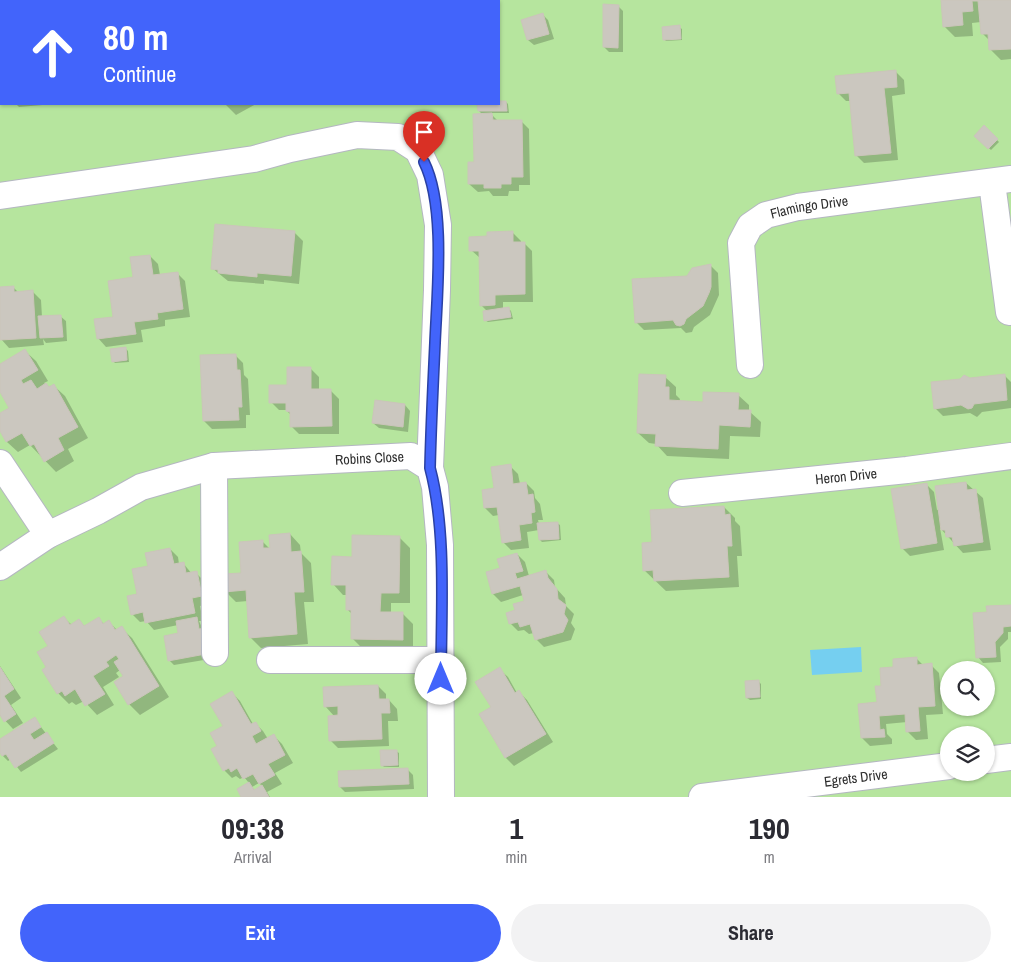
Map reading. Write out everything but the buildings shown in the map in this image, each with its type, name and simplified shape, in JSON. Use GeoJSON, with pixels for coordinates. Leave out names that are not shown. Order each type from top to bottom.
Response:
{"type":"FeatureCollection","features":[{"type":"Feature","properties":{"kind":"street"},"geometry":{"type":"LineString","coordinates":[[0,196],[254,159],[290,149],[357,135],[398,137],[418,150],[430,175],[438,225],[430,468],[435,487],[440,545],[442,797]]}},
{"type":"Feature","properties":{"kind":"street"},"geometry":{"type":"LineString","coordinates":[[1001,181],[1008,312]]}},
{"type":"Feature","properties":{"kind":"street","name":"Flamingo Drive"},"geometry":{"type":"LineString","coordinates":[[750,365],[742,242],[750,226],[766,215],[798,207],[1001,181]]}},
{"type":"Feature","properties":{"kind":"street","name":"Robins Close"},"geometry":{"type":"LineString","coordinates":[[0,567],[48,535],[98,511],[141,487],[214,466],[410,456],[430,468]]}},
{"type":"Feature","properties":{"kind":"street","name":"Heron Drive"},"geometry":{"type":"LineString","coordinates":[[682,494],[906,470],[1011,456]]}},
{"type":"Feature","properties":{"kind":"street"},"geometry":{"type":"LineString","coordinates":[[0,463],[48,535]]}},
{"type":"Feature","properties":{"kind":"street"},"geometry":{"type":"LineString","coordinates":[[214,466],[215,653]]}},
{"type":"Feature","properties":{"kind":"street"},"geometry":{"type":"LineString","coordinates":[[270,660],[441,660]]}},
{"type":"Feature","properties":{"kind":"street"},"geometry":{"type":"LineString","coordinates":[[995,759],[1011,757]]}},
{"type":"Feature","properties":{"kind":"street","name":"Egrets Drive"},"geometry":{"type":"LineString","coordinates":[[702,797],[852,788],[940,768]]}},
{"type":"Feature","properties":{"kind":"green space"},"geometry":{"type":"Polygon","coordinates":[[[500,0],[1011,0],[1011,797],[0,797],[0,105],[500,105],[500,0]]]}},
{"type":"Feature","properties":{"kind":"water"},"geometry":{"type":"Polygon","coordinates":[[[861,647],[862,672],[812,675],[810,650],[861,647]]]}},
{"type":"Feature","properties":{"kind":"route"},"geometry":{"type":"LineString","coordinates":[[424,162],[430,175],[438,225],[430,468],[435,487],[440,545],[441,679]]}}]}
